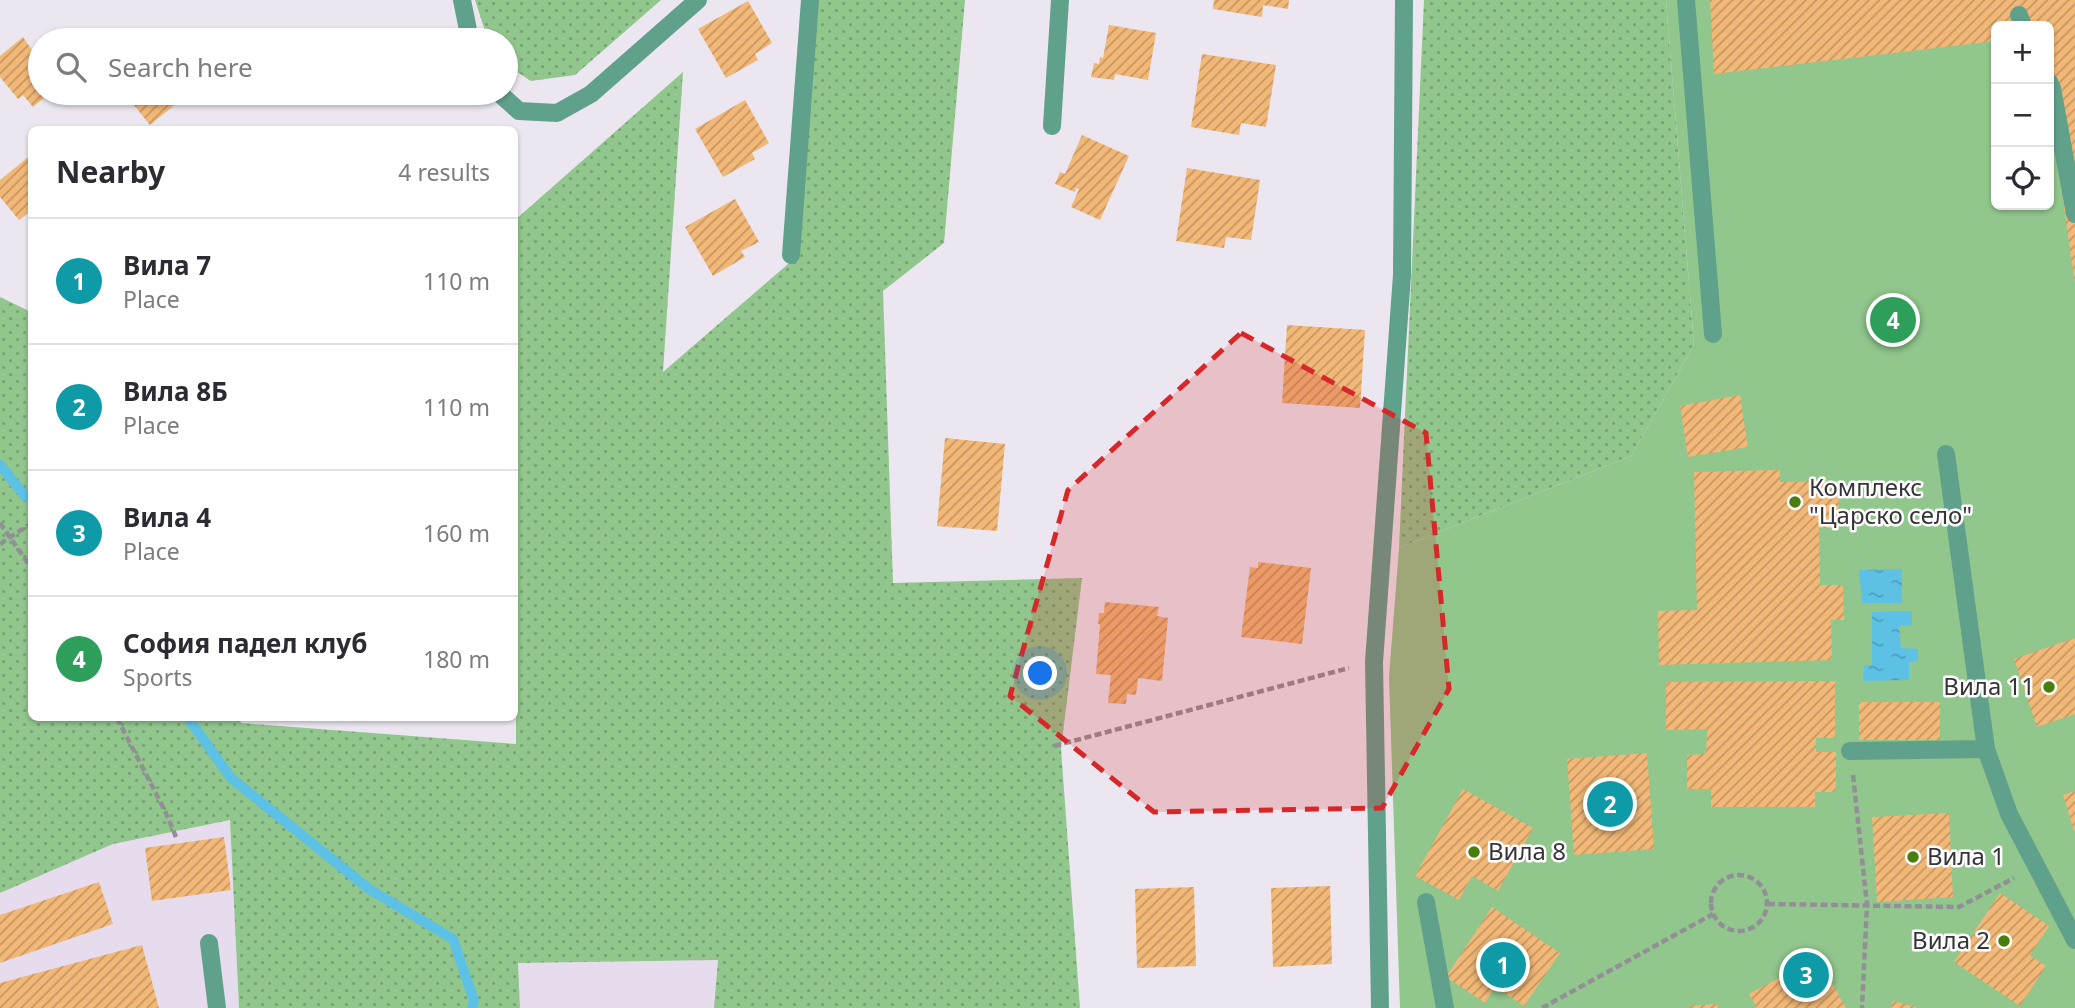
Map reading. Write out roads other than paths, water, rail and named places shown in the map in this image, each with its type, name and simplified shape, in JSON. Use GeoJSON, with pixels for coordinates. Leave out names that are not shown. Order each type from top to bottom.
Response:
{"type":"FeatureCollection","features":[{"type":"Feature","properties":{"kind":"street"},"geometry":{"type":"LineString","coordinates":[[462,0],[468,28]]}},
{"type":"Feature","properties":{"kind":"street"},"geometry":{"type":"LineString","coordinates":[[512,105],[519,111],[556,113],[591,94],[698,0]]}},
{"type":"Feature","properties":{"kind":"street"},"geometry":{"type":"LineString","coordinates":[[791,255],[810,0]]}},
{"type":"Feature","properties":{"kind":"street"},"geometry":{"type":"LineString","coordinates":[[1052,126],[1060,0]]}},
{"type":"Feature","properties":{"kind":"street"},"geometry":{"type":"LineString","coordinates":[[1380,1008],[1374,662],[1402,275],[1405,159],[1404,0]]}},
{"type":"Feature","properties":{"kind":"street"},"geometry":{"type":"LineString","coordinates":[[1686,0],[1713,334]]}},
{"type":"Feature","properties":{"kind":"street"},"geometry":{"type":"LineString","coordinates":[[2050,84],[2075,214]]}},
{"type":"Feature","properties":{"kind":"street"},"geometry":{"type":"LineString","coordinates":[[1946,454],[1986,749],[2009,814],[2075,940]]}},
{"type":"Feature","properties":{"kind":"street"},"geometry":{"type":"LineString","coordinates":[[1850,751],[1986,749]]}},
{"type":"Feature","properties":{"kind":"street"},"geometry":{"type":"LineString","coordinates":[[1426,902],[1445,1008]]}},
{"type":"Feature","properties":{"kind":"street"},"geometry":{"type":"LineString","coordinates":[[209,943],[217,1008]]}},
{"type":"Feature","properties":{"kind":"water"},"geometry":{"type":"Polygon","coordinates":[[[1902,569],[1902,603],[1862,603],[1859,570],[1902,569]]]}},
{"type":"Feature","properties":{"kind":"water"},"geometry":{"type":"Polygon","coordinates":[[[1912,611],[1912,625],[1899,626],[1901,648],[1918,649],[1918,661],[1909,662],[1909,680],[1863,681],[1864,666],[1872,665],[1872,612],[1912,611]]]}},
{"type":"Feature","properties":{"kind":"waterway"},"geometry":{"type":"LineString","coordinates":[[0,465],[25,496]]}},
{"type":"Feature","properties":{"kind":"waterway"},"geometry":{"type":"LineString","coordinates":[[190,721],[231,778],[369,889],[453,939],[474,1001],[472,1008]]}},
{"type":"Feature","properties":{"kind":"place","name":"София падел клуб"},"geometry":{"type":"Point","coordinates":[1893,320]}},
{"type":"Feature","properties":{"kind":"place","name":"Комплекс \"Царско село\""},"geometry":{"type":"Point","coordinates":[1795,502]}},
{"type":"Feature","properties":{"kind":"place","name":"Вила 11"},"geometry":{"type":"Point","coordinates":[2049,687]}},
{"type":"Feature","properties":{"kind":"place","name":"Вила 8Б"},"geometry":{"type":"Point","coordinates":[1610,804]}},
{"type":"Feature","properties":{"kind":"place","name":"Вила 8"},"geometry":{"type":"Point","coordinates":[1474,852]}},
{"type":"Feature","properties":{"kind":"place","name":"Вила 1"},"geometry":{"type":"Point","coordinates":[1913,857]}},
{"type":"Feature","properties":{"kind":"place","name":"Вила 2"},"geometry":{"type":"Point","coordinates":[2004,941]}},
{"type":"Feature","properties":{"kind":"place","name":"Вила 7"},"geometry":{"type":"Point","coordinates":[1503,965]}},
{"type":"Feature","properties":{"kind":"place","name":"Вила 4"},"geometry":{"type":"Point","coordinates":[1806,975]}}]}
